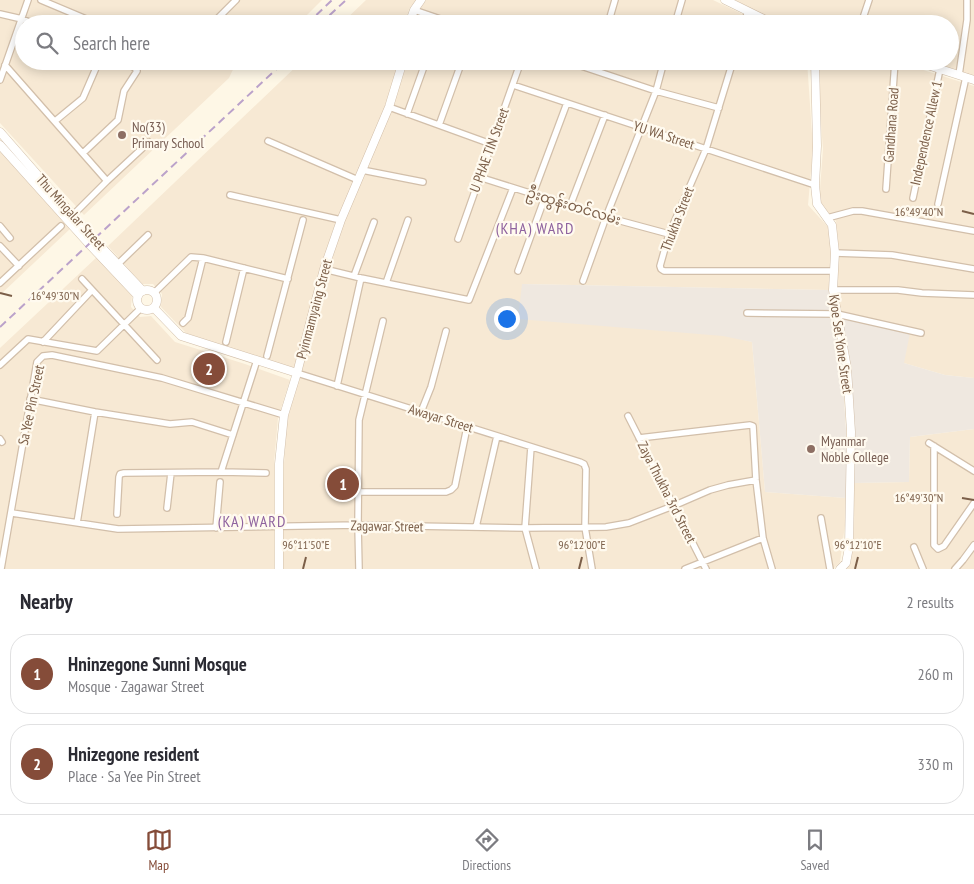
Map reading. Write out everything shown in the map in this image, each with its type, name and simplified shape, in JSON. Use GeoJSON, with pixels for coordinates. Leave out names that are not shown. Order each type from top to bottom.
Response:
{"type":"FeatureCollection","features":[{"type":"Feature","properties":{"kind":"street"},"geometry":{"type":"LineString","coordinates":[[23,15],[28,0]]}},
{"type":"Feature","properties":{"kind":"street"},"geometry":{"type":"LineString","coordinates":[[40,0],[76,15]]}},
{"type":"Feature","properties":{"kind":"street"},"geometry":{"type":"LineString","coordinates":[[221,15],[236,0]]}},
{"type":"Feature","properties":{"kind":"street"},"geometry":{"type":"LineString","coordinates":[[412,15],[420,0]]}},
{"type":"Feature","properties":{"kind":"street"},"geometry":{"type":"LineString","coordinates":[[611,15],[615,0]]}},
{"type":"Feature","properties":{"kind":"street"},"geometry":{"type":"LineString","coordinates":[[678,15],[682,0]]}},
{"type":"Feature","properties":{"kind":"street"},"geometry":{"type":"LineString","coordinates":[[724,0],[754,15]]}},
{"type":"Feature","properties":{"kind":"street"},"geometry":{"type":"LineString","coordinates":[[865,15],[869,0]]}},
{"type":"Feature","properties":{"kind":"street"},"geometry":{"type":"LineString","coordinates":[[938,204],[966,77],[967,0]]}},
{"type":"Feature","properties":{"kind":"street"},"geometry":{"type":"LineString","coordinates":[[414,10],[426,15]]}},
{"type":"Feature","properties":{"kind":"street"},"geometry":{"type":"LineString","coordinates":[[0,14],[15,17]]}},
{"type":"Feature","properties":{"kind":"street"},"geometry":{"type":"LineString","coordinates":[[0,80],[15,37]]}},
{"type":"Feature","properties":{"kind":"street"},"geometry":{"type":"LineString","coordinates":[[5,65],[107,181]]}},
{"type":"Feature","properties":{"kind":"street"},"geometry":{"type":"LineString","coordinates":[[55,121],[83,98],[95,70]]}},
{"type":"Feature","properties":{"kind":"street"},"geometry":{"type":"LineString","coordinates":[[83,153],[118,120],[124,91],[136,70]]}},
{"type":"Feature","properties":{"kind":"street","name":"Pyinmamyaing Street"},"geometry":{"type":"LineString","coordinates":[[279,569],[279,464],[284,415],[324,269],[341,220],[389,107],[401,70]]}},
{"type":"Feature","properties":{"kind":"street"},"geometry":{"type":"LineString","coordinates":[[407,114],[423,70]]}},
{"type":"Feature","properties":{"kind":"street"},"geometry":{"type":"LineString","coordinates":[[439,125],[459,70]]}},
{"type":"Feature","properties":{"kind":"street","name":"U PHAE TIN Street"},"geometry":{"type":"LineString","coordinates":[[458,239],[518,70]]}},
{"type":"Feature","properties":{"kind":"street"},"geometry":{"type":"LineString","coordinates":[[592,70],[656,91],[718,108]]}},
{"type":"Feature","properties":{"kind":"street"},"geometry":{"type":"LineString","coordinates":[[583,282],[606,217],[656,91],[662,70]]}},
{"type":"Feature","properties":{"kind":"street","name":"Thukha Street"},"geometry":{"type":"LineString","coordinates":[[730,70],[706,149],[669,234],[660,266],[661,270],[834,271]]}},
{"type":"Feature","properties":{"kind":"street","name":"Kyoe Set Yone Street"},"geometry":{"type":"LineString","coordinates":[[815,70],[817,146],[815,185],[817,204],[832,225],[835,254],[833,290],[847,368],[851,432],[849,547],[846,563],[840,569]]}},
{"type":"Feature","properties":{"kind":"street","name":"Gandhana Road"},"geometry":{"type":"LineString","coordinates":[[886,189],[894,70]]}},
{"type":"Feature","properties":{"kind":"street","name":"Independence Allew 1"},"geometry":{"type":"LineString","coordinates":[[913,198],[940,70]]}},
{"type":"Feature","properties":{"kind":"street"},"geometry":{"type":"LineString","coordinates":[[943,70],[966,77]]}},
{"type":"Feature","properties":{"kind":"street","name":"YU WA Street"},"geometry":{"type":"LineString","coordinates":[[513,85],[815,185]]}},
{"type":"Feature","properties":{"kind":"street"},"geometry":{"type":"LineString","coordinates":[[533,194],[567,103]]}},
{"type":"Feature","properties":{"kind":"street"},"geometry":{"type":"LineString","coordinates":[[389,107],[491,144]]}},
{"type":"Feature","properties":{"kind":"street"},"geometry":{"type":"LineString","coordinates":[[570,206],[605,115]]}},
{"type":"Feature","properties":{"kind":"street","name":"Thu Mingalar Street"},"geometry":{"type":"LineString","coordinates":[[0,132],[67,220],[118,264],[140,294]]}},
{"type":"Feature","properties":{"kind":"street"},"geometry":{"type":"LineString","coordinates":[[268,141],[358,180]]}},
{"type":"Feature","properties":{"kind":"street"},"geometry":{"type":"LineString","coordinates":[[0,283],[149,142]]}},
{"type":"Feature","properties":{"kind":"street","name":"Thu Mingalar Street"},"geometry":{"type":"LineString","coordinates":[[0,145],[67,220],[140,294]]}},
{"type":"Feature","properties":{"kind":"street"},"geometry":{"type":"LineString","coordinates":[[362,170],[423,182]]}},
{"type":"Feature","properties":{"kind":"street","name":"ဦးထွန်းတင်လမ်း"},"geometry":{"type":"LineString","coordinates":[[480,176],[570,206],[669,234]]}},
{"type":"Feature","properties":{"kind":"street"},"geometry":{"type":"LineString","coordinates":[[324,269],[468,300],[513,188]]}},
{"type":"Feature","properties":{"kind":"street"},"geometry":{"type":"LineString","coordinates":[[230,195],[341,220]]}},
{"type":"Feature","properties":{"kind":"street"},"geometry":{"type":"LineString","coordinates":[[518,271],[545,197]]}},
{"type":"Feature","properties":{"kind":"street"},"geometry":{"type":"LineString","coordinates":[[827,218],[853,211],[862,211],[974,230]]}},
{"type":"Feature","properties":{"kind":"street"},"geometry":{"type":"LineString","coordinates":[[267,356],[303,220]]}},
{"type":"Feature","properties":{"kind":"street"},"geometry":{"type":"LineString","coordinates":[[386,283],[408,220]]}},
{"type":"Feature","properties":{"kind":"street"},"geometry":{"type":"LineString","coordinates":[[354,276],[374,222]]}},
{"type":"Feature","properties":{"kind":"street"},"geometry":{"type":"LineString","coordinates":[[0,226],[10,238]]}},
{"type":"Feature","properties":{"kind":"street"},"geometry":{"type":"LineString","coordinates":[[118,264],[148,236]]}},
{"type":"Feature","properties":{"kind":"street"},"geometry":{"type":"LineString","coordinates":[[0,246],[18,266]]}},
{"type":"Feature","properties":{"kind":"street"},"geometry":{"type":"LineString","coordinates":[[835,254],[892,254],[974,269]]}},
{"type":"Feature","properties":{"kind":"street"},"geometry":{"type":"LineString","coordinates":[[154,293],[191,257],[203,258],[288,279]]}},
{"type":"Feature","properties":{"kind":"street"},"geometry":{"type":"LineString","coordinates":[[183,324],[188,318],[203,258]]}},
{"type":"Feature","properties":{"kind":"street"},"geometry":{"type":"LineString","coordinates":[[226,342],[244,268]]}},
{"type":"Feature","properties":{"kind":"street"},"geometry":{"type":"LineString","coordinates":[[337,386],[361,278]]}},
{"type":"Feature","properties":{"kind":"street"},"geometry":{"type":"LineString","coordinates":[[82,279],[157,360]]}},
{"type":"Feature","properties":{"kind":"street"},"geometry":{"type":"LineString","coordinates":[[44,342],[92,290]]}},
{"type":"Feature","properties":{"kind":"street"},"geometry":{"type":"LineString","coordinates":[[149,290],[154,293],[157,302],[154,308],[149,310],[141,308],[137,303],[140,294],[149,290]]}},
{"type":"Feature","properties":{"kind":"street"},"geometry":{"type":"LineString","coordinates":[[833,290],[898,290],[974,295]]}},
{"type":"Feature","properties":{"kind":"street"},"geometry":{"type":"LineString","coordinates":[[0,365],[28,339],[97,351],[141,308]]}},
{"type":"Feature","properties":{"kind":"street"},"geometry":{"type":"LineString","coordinates":[[154,308],[181,336],[297,373]]}},
{"type":"Feature","properties":{"kind":"street"},"geometry":{"type":"LineString","coordinates":[[747,313],[837,314],[921,334]]}},
{"type":"Feature","properties":{"kind":"street"},"geometry":{"type":"LineString","coordinates":[[359,569],[359,420],[383,321]]}},
{"type":"Feature","properties":{"kind":"street"},"geometry":{"type":"LineString","coordinates":[[421,412],[431,387],[446,331]]}},
{"type":"Feature","properties":{"kind":"street","name":"Sa Yee Pin Street"},"geometry":{"type":"LineString","coordinates":[[0,569],[12,513],[37,362],[43,356],[52,355],[162,378],[244,402]]}},
{"type":"Feature","properties":{"kind":"street"},"geometry":{"type":"LineString","coordinates":[[221,472],[257,360]]}},
{"type":"Feature","properties":{"kind":"street","name":"Awayar Street"},"geometry":{"type":"LineString","coordinates":[[297,373],[584,464],[586,469],[585,527]]}},
{"type":"Feature","properties":{"kind":"street"},"geometry":{"type":"LineString","coordinates":[[30,399],[170,424],[192,422],[233,435]]}},
{"type":"Feature","properties":{"kind":"street"},"geometry":{"type":"LineString","coordinates":[[244,402],[284,415]]}},
{"type":"Feature","properties":{"kind":"street"},"geometry":{"type":"LineString","coordinates":[[77,522],[95,412]]}},
{"type":"Feature","properties":{"kind":"street","name":"Zaya Thukha 3rd Street"},"geometry":{"type":"LineString","coordinates":[[628,416],[706,569]]}},
{"type":"Feature","properties":{"kind":"street"},"geometry":{"type":"LineString","coordinates":[[358,492],[446,492],[451,490],[455,486],[467,426]]}},
{"type":"Feature","properties":{"kind":"street"},"geometry":{"type":"LineString","coordinates":[[639,438],[752,426],[763,538],[772,569]]}},
{"type":"Feature","properties":{"kind":"street"},"geometry":{"type":"LineString","coordinates":[[476,527],[497,436]]}},
{"type":"Feature","properties":{"kind":"street"},"geometry":{"type":"LineString","coordinates":[[974,470],[932,444],[934,545],[938,549],[944,546],[974,503]]}},
{"type":"Feature","properties":{"kind":"street"},"geometry":{"type":"LineString","coordinates":[[531,447],[525,528],[536,569]]}},
{"type":"Feature","properties":{"kind":"street"},"geometry":{"type":"LineString","coordinates":[[167,508],[171,473]]}},
{"type":"Feature","properties":{"kind":"street"},"geometry":{"type":"LineString","coordinates":[[117,514],[120,474],[266,473]]}},
{"type":"Feature","properties":{"kind":"street","name":"Zagawar Street"},"geometry":{"type":"LineString","coordinates":[[12,513],[118,530],[358,525],[525,528],[606,527],[622,524],[674,506],[710,490],[756,480]]}},
{"type":"Feature","properties":{"kind":"street"},"geometry":{"type":"LineString","coordinates":[[216,528],[220,482]]}},
{"type":"Feature","properties":{"kind":"street"},"geometry":{"type":"LineString","coordinates":[[820,518],[830,569]]}},
{"type":"Feature","properties":{"kind":"street"},"geometry":{"type":"LineString","coordinates":[[585,527],[592,569]]}},
{"type":"Feature","properties":{"kind":"street"},"geometry":{"type":"LineString","coordinates":[[685,569],[763,538]]}},
{"type":"Feature","properties":{"kind":"street"},"geometry":{"type":"LineString","coordinates":[[955,569],[974,544]]}},
{"type":"Feature","properties":{"kind":"street"},"geometry":{"type":"LineString","coordinates":[[914,547],[923,569]]}},
{"type":"Feature","properties":{"kind":"shaded area"},"geometry":{"type":"Polygon","coordinates":[[[0,0],[322,0],[307,15],[15,15],[15,70],[233,70],[229,78],[84,215],[0,123],[0,0]]]}},
{"type":"Feature","properties":{"kind":"shaded area"},"geometry":{"type":"Polygon","coordinates":[[[366,0],[416,0],[409,9],[407,15],[350,15],[366,0]]]}},
{"type":"Feature","properties":{"kind":"shaded area"},"geometry":{"type":"Polygon","coordinates":[[[426,0],[713,0],[744,15],[416,15],[426,0]]]}},
{"type":"Feature","properties":{"kind":"shaded area"},"geometry":{"type":"Polygon","coordinates":[[[735,0],[974,0],[974,76],[955,70],[959,70],[959,15],[762,15],[735,0]]]}},
{"type":"Feature","properties":{"kind":"shaded area"},"geometry":{"type":"Polygon","coordinates":[[[293,70],[397,70],[386,106],[335,224],[319,273],[294,370],[186,333],[161,307],[162,294],[153,284],[142,284],[108,246],[293,70]]]}},
{"type":"Feature","properties":{"kind":"shaded area"},"geometry":{"type":"Polygon","coordinates":[[[405,70],[808,70],[813,148],[808,205],[829,228],[832,253],[829,290],[523,284],[752,342],[765,492],[846,498],[845,525],[840,562],[833,569],[283,569],[282,521],[287,419],[327,274],[344,221],[391,112],[405,70]]]}},
{"type":"Feature","properties":{"kind":"shaded area"},"geometry":{"type":"Polygon","coordinates":[[[817,70],[923,70],[974,86],[974,378],[945,375],[904,363],[842,318],[836,290],[839,251],[836,221],[819,202],[823,149],[817,70]]]}},
{"type":"Feature","properties":{"kind":"shaded area"},"geometry":{"type":"Polygon","coordinates":[[[0,149],[71,228],[0,295],[0,149]]]}},
{"type":"Feature","properties":{"kind":"shaded area"},"geometry":{"type":"Polygon","coordinates":[[[97,257],[132,295],[131,307],[140,317],[151,316],[175,342],[290,380],[278,418],[274,463],[274,569],[0,569],[0,348],[97,257]]]}},
{"type":"Feature","properties":{"kind":"shaded area"},"geometry":{"type":"Polygon","coordinates":[[[522,284],[829,290],[842,368],[846,431],[846,498],[765,492],[752,342],[723,336],[518,319],[522,284]]]}},
{"type":"Feature","properties":{"kind":"shaded area"},"geometry":{"type":"Polygon","coordinates":[[[842,318],[910,333],[904,363],[945,375],[974,378],[974,429],[910,437],[909,482],[854,483],[855,431],[850,369],[842,318]]]}},
{"type":"Feature","properties":{"kind":"shaded area"},"geometry":{"type":"Polygon","coordinates":[[[974,429],[974,569],[846,569],[850,565],[853,548],[854,483],[909,482],[910,437],[974,429]]]}},
{"type":"Feature","properties":{"kind":"railway"},"geometry":{"type":"LineString","coordinates":[[316,15],[332,0]]}},
{"type":"Feature","properties":{"kind":"railway"},"geometry":{"type":"LineString","coordinates":[[330,15],[346,0]]}},
{"type":"Feature","properties":{"kind":"railway"},"geometry":{"type":"LineString","coordinates":[[0,327],[275,70]]}},
{"type":"Feature","properties":{"kind":"place","name":"No(33) Primary School"},"geometry":{"type":"Point","coordinates":[122,135]}},
{"type":"Feature","properties":{"kind":"place","name":"Hnizegone resident"},"geometry":{"type":"Point","coordinates":[209,369]}},
{"type":"Feature","properties":{"kind":"place","name":"Myanmar Noble College"},"geometry":{"type":"Point","coordinates":[811,449]}},
{"type":"Feature","properties":{"kind":"place","name":"Hninzegone Sunni Mosque"},"geometry":{"type":"Point","coordinates":[343,484]}},
{"type":"Feature","properties":{"kind":"district","name":"(KHA) WARD"},"geometry":{"type":"Point","coordinates":[535,228]}},
{"type":"Feature","properties":{"kind":"district","name":"(KA) WARD"},"geometry":{"type":"Point","coordinates":[252,521]}}]}
